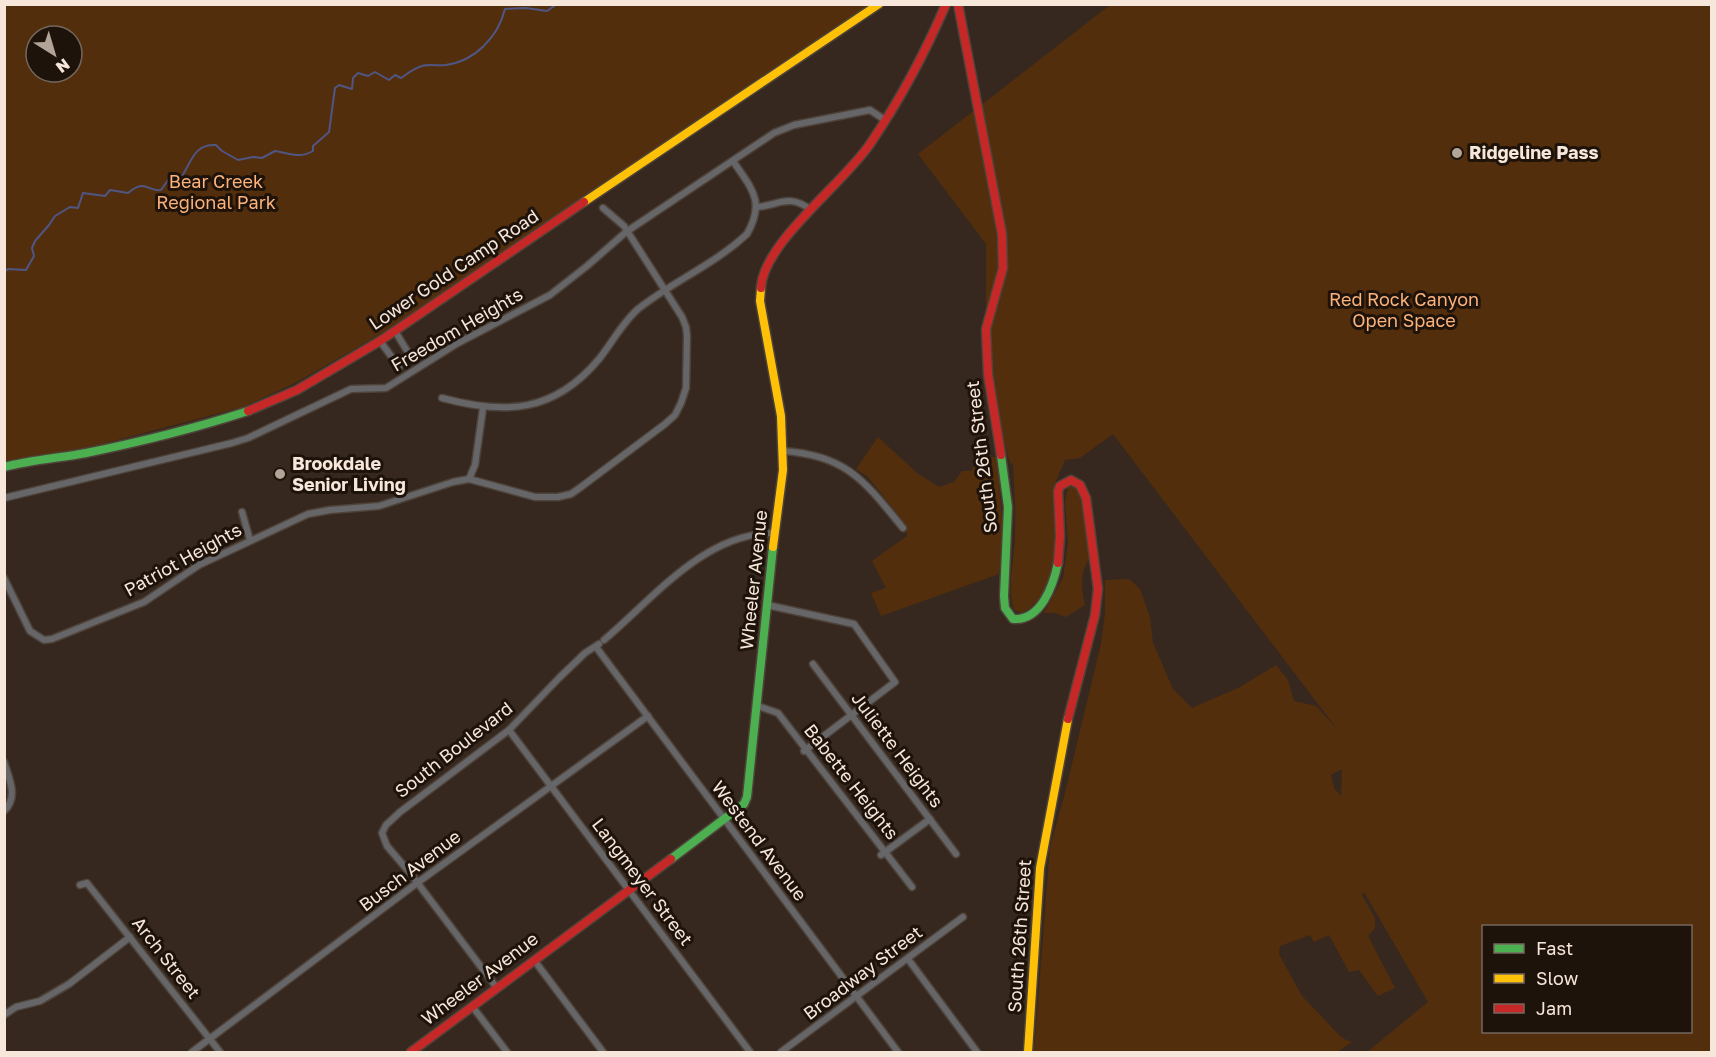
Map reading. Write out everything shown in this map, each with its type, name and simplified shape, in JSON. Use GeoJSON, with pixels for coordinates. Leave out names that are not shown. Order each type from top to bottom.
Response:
{"type":"FeatureCollection","features":[{"type":"Feature","properties":{"kind":"street","name":"Lower Gold Camp Road"},"geometry":{"type":"LineString","coordinates":[[4,467],[28,461],[85,453],[227,418],[297,390],[380,341],[879,4]]}},
{"type":"Feature","properties":{"kind":"street","name":"Wheeler Avenue"},"geometry":{"type":"LineString","coordinates":[[411,1053],[744,804],[747,796],[758,706],[774,533],[783,470],[781,416],[759,291],[765,268],[780,243],[856,164],[885,120],[926,51],[946,4]]}},
{"type":"Feature","properties":{"kind":"street","name":"South 26th Street"},"geometry":{"type":"LineString","coordinates":[[958,4],[1002,234],[1002,268],[986,329],[986,340],[988,374],[1008,510],[1005,608],[1013,619],[1021,620],[1029,617],[1053,585],[1060,555],[1058,491],[1065,482],[1071,480],[1080,485],[1086,498],[1098,589],[1095,615],[1071,702],[1040,868],[1028,1053]]}},
{"type":"Feature","properties":{"kind":"street","name":"Freedom Heights"},"geometry":{"type":"LineString","coordinates":[[4,498],[232,443],[248,438],[351,389],[386,388],[458,343],[550,295],[626,232],[774,133],[794,125],[870,110],[885,120]]}},
{"type":"Feature","properties":{"kind":"street"},"geometry":{"type":"LineString","coordinates":[[442,398],[483,408],[502,408],[537,403],[577,382],[591,368],[632,315],[740,240],[754,221],[757,207],[749,185],[733,161]]}},
{"type":"Feature","properties":{"kind":"street"},"geometry":{"type":"LineString","coordinates":[[757,207],[769,206],[782,200],[798,202],[810,210]]}},
{"type":"Feature","properties":{"kind":"street","name":"Patriot Heights"},"geometry":{"type":"LineString","coordinates":[[11,591],[30,631],[44,640],[52,639],[144,602],[199,565],[308,514],[379,506],[469,479],[535,497],[558,497],[571,494],[675,415],[686,388],[687,336],[682,318],[624,226],[603,208]]}},
{"type":"Feature","properties":{"kind":"street"},"geometry":{"type":"LineString","coordinates":[[395,331],[412,359]]}},
{"type":"Feature","properties":{"kind":"street"},"geometry":{"type":"LineString","coordinates":[[380,341],[399,367]]}},
{"type":"Feature","properties":{"kind":"street"},"geometry":{"type":"LineString","coordinates":[[394,360],[408,352]]}},
{"type":"Feature","properties":{"kind":"street"},"geometry":{"type":"LineString","coordinates":[[469,479],[474,465],[483,408]]}},
{"type":"Feature","properties":{"kind":"street"},"geometry":{"type":"LineString","coordinates":[[783,452],[808,453],[833,461],[857,475],[903,528]]}},
{"type":"Feature","properties":{"kind":"street"},"geometry":{"type":"LineString","coordinates":[[242,512],[250,540]]}},
{"type":"Feature","properties":{"kind":"street","name":"South Boulevard"},"geometry":{"type":"LineString","coordinates":[[417,883],[387,846],[382,833],[386,825],[509,730],[585,653],[600,644],[705,553],[760,533],[774,533]]}},
{"type":"Feature","properties":{"kind":"street"},"geometry":{"type":"LineString","coordinates":[[4,578],[11,591],[4,598]]}},
{"type":"Feature","properties":{"kind":"street"},"geometry":{"type":"LineString","coordinates":[[767,605],[854,624],[895,682],[805,750]]}},
{"type":"Feature","properties":{"kind":"street","name":"Westend Avenue"},"geometry":{"type":"LineString","coordinates":[[600,644],[648,717],[898,1053]]}},
{"type":"Feature","properties":{"kind":"street","name":"Juliette Heights"},"geometry":{"type":"LineString","coordinates":[[813,664],[956,854]]}},
{"type":"Feature","properties":{"kind":"street","name":"Babette Heights"},"geometry":{"type":"LineString","coordinates":[[758,706],[778,713],[883,853],[912,887]]}},
{"type":"Feature","properties":{"kind":"street","name":"Busch Avenue"},"geometry":{"type":"LineString","coordinates":[[192,1053],[417,883],[648,717]]}},
{"type":"Feature","properties":{"kind":"street","name":"Langmeyer Street"},"geometry":{"type":"LineString","coordinates":[[509,730],[750,1053]]}},
{"type":"Feature","properties":{"kind":"street"},"geometry":{"type":"LineString","coordinates":[[4,762],[13,800],[4,811]]}},
{"type":"Feature","properties":{"kind":"street"},"geometry":{"type":"LineString","coordinates":[[883,853],[930,819]]}},
{"type":"Feature","properties":{"kind":"street"},"geometry":{"type":"LineString","coordinates":[[417,883],[497,988]]}},
{"type":"Feature","properties":{"kind":"street","name":"Arch Street"},"geometry":{"type":"LineString","coordinates":[[84,884],[130,937],[220,1053]]}},
{"type":"Feature","properties":{"kind":"street","name":"Broadway Street"},"geometry":{"type":"LineString","coordinates":[[781,1053],[963,917]]}},
{"type":"Feature","properties":{"kind":"street"},"geometry":{"type":"LineString","coordinates":[[4,1016],[16,1007],[38,999],[88,971],[130,937]]}},
{"type":"Feature","properties":{"kind":"street"},"geometry":{"type":"LineString","coordinates":[[908,958],[977,1053]]}},
{"type":"Feature","properties":{"kind":"street"},"geometry":{"type":"LineString","coordinates":[[534,960],[603,1053]]}},
{"type":"Feature","properties":{"kind":"street"},"geometry":{"type":"LineString","coordinates":[[472,1006],[507,1053]]}},
{"type":"Feature","properties":{"kind":"green space","name":"Bear Creek Regional Park"},"geometry":{"type":"Polygon","coordinates":[[[4,5],[869,5],[379,335],[295,383],[243,407],[102,444],[5,464],[4,5]]]}},
{"type":"Feature","properties":{"kind":"green space","name":"Red Rock Canyon Open Space"},"geometry":{"type":"Polygon","coordinates":[[[1110,5],[1711,5],[1711,1052],[1367,1052],[1428,1002],[1364,892],[1362,895],[1375,918],[1375,928],[1368,936],[1395,988],[1378,996],[1359,970],[1349,972],[1329,935],[1314,942],[1310,935],[1280,946],[1279,954],[1302,996],[1342,1038],[1352,1042],[1337,1052],[1034,1052],[1050,847],[1101,644],[1105,613],[1105,580],[1129,579],[1140,589],[1150,617],[1153,643],[1173,689],[1192,708],[1240,687],[1276,665],[1288,680],[1294,701],[1316,706],[1337,729],[1113,434],[1080,458],[1065,460],[1053,491],[1058,548],[1057,565],[1051,582],[1035,604],[1021,613],[1014,610],[1011,593],[1015,544],[1013,464],[1010,463],[992,398],[986,329],[986,244],[918,154],[1110,5]],[[1342,769],[1331,775],[1334,788],[1341,796],[1342,769]]]}},
{"type":"Feature","properties":{"kind":"green space"},"geometry":{"type":"Polygon","coordinates":[[[878,437],[917,473],[939,487],[954,482],[962,471],[971,471],[980,457],[997,457],[1003,533],[999,574],[881,616],[871,593],[886,588],[872,561],[907,536],[906,525],[868,477],[856,469],[878,437]]]}},
{"type":"Feature","properties":{"kind":"green space"},"geometry":{"type":"Polygon","coordinates":[[[1076,486],[1081,497],[1091,557],[1084,568],[1082,580],[1085,605],[1066,617],[1055,613],[1044,613],[1063,578],[1068,543],[1065,501],[1068,488],[1076,486]]]}},
{"type":"Feature","properties":{"kind":"waterway"},"geometry":{"type":"LineString","coordinates":[[4,272],[8,269],[26,270],[34,256],[32,248],[35,241],[55,216],[70,207],[78,208],[83,193],[105,196],[110,190],[128,193],[139,186],[161,190],[171,176],[182,176],[194,154],[209,145],[216,145],[238,160],[262,158],[275,151],[303,155],[313,151],[313,146],[329,132],[335,88],[339,85],[352,89],[353,78],[358,73],[368,76],[375,72],[389,80],[395,75],[401,78],[422,66],[457,63],[484,46],[497,29],[505,9],[526,8],[547,11],[557,4]]}},
{"type":"Feature","properties":{"kind":"traffic: fast"},"geometry":{"type":"LineString","coordinates":[[4,467],[127,444],[248,411]]}},
{"type":"Feature","properties":{"kind":"traffic: fast"},"geometry":{"type":"LineString","coordinates":[[1001,455],[1008,507],[1004,596],[1005,608],[1013,619],[1023,618],[1038,608],[1049,591],[1058,563]]}},
{"type":"Feature","properties":{"kind":"traffic: fast"},"geometry":{"type":"LineString","coordinates":[[671,859],[744,804],[747,797],[773,547]]}},
{"type":"Feature","properties":{"kind":"traffic: slow"},"geometry":{"type":"LineString","coordinates":[[584,202],[879,4]]}},
{"type":"Feature","properties":{"kind":"traffic: slow"},"geometry":{"type":"LineString","coordinates":[[761,288],[760,301],[781,416],[783,470],[773,547]]}},
{"type":"Feature","properties":{"kind":"traffic: slow"},"geometry":{"type":"LineString","coordinates":[[1028,1052],[1040,868],[1068,719]]}},
{"type":"Feature","properties":{"kind":"traffic: jam"},"geometry":{"type":"LineString","coordinates":[[761,288],[765,271],[789,233],[858,160],[870,144],[911,76],[946,4]]}},
{"type":"Feature","properties":{"kind":"traffic: jam"},"geometry":{"type":"LineString","coordinates":[[958,4],[1002,234],[1003,268],[986,329],[988,374],[1001,455]]}},
{"type":"Feature","properties":{"kind":"traffic: jam"},"geometry":{"type":"LineString","coordinates":[[248,411],[297,390],[380,341],[584,202]]}},
{"type":"Feature","properties":{"kind":"traffic: jam"},"geometry":{"type":"LineString","coordinates":[[1058,563],[1060,536],[1058,491],[1060,486],[1071,480],[1080,485],[1086,498],[1098,589],[1095,615],[1068,719]]}},
{"type":"Feature","properties":{"kind":"traffic: jam"},"geometry":{"type":"LineString","coordinates":[[411,1052],[671,859]]}},
{"type":"Feature","properties":{"kind":"place","name":"Ridgeline Pass"},"geometry":{"type":"Point","coordinates":[1457,153]}},
{"type":"Feature","properties":{"kind":"place","name":"Brookdale Senior Living"},"geometry":{"type":"Point","coordinates":[280,474]}}]}
